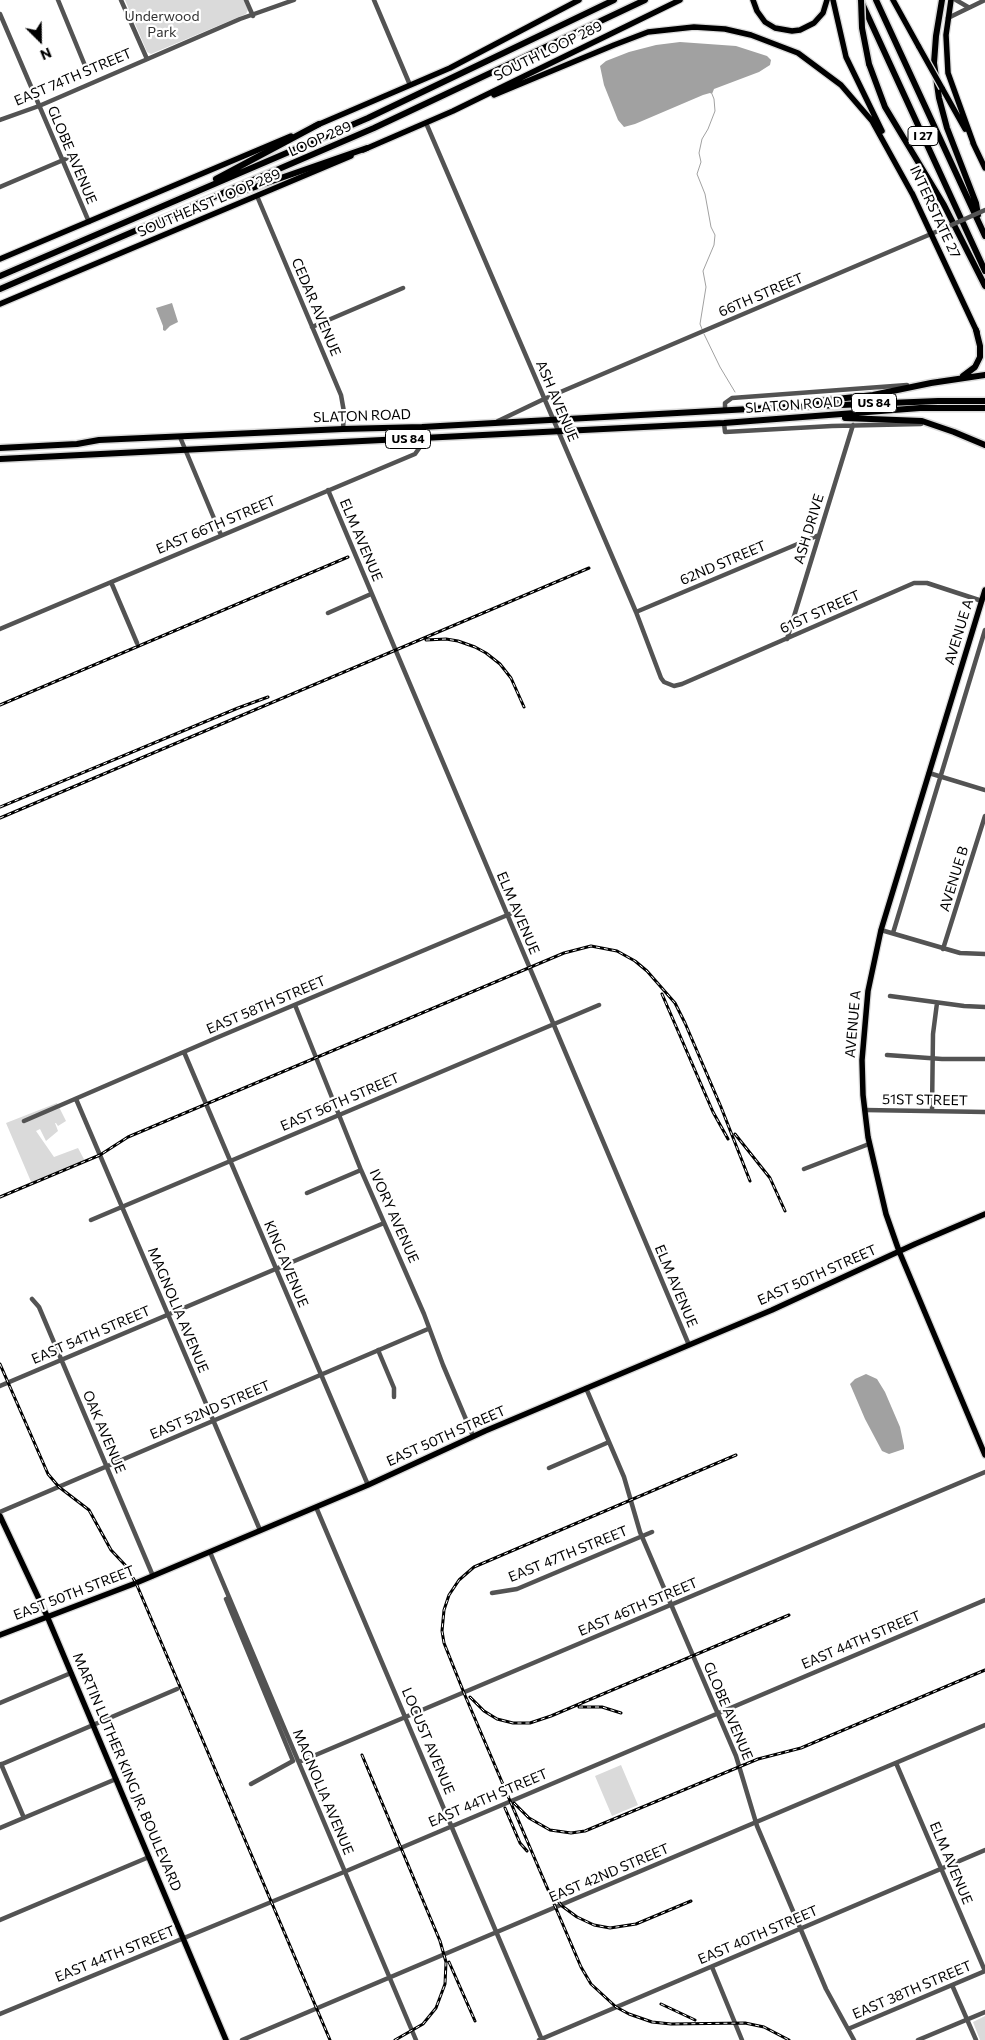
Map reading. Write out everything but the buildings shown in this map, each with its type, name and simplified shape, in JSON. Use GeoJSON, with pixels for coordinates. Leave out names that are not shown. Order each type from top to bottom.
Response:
{"type":"FeatureCollection","features":[{"type":"Feature","properties":{"kind":"highway","name":"LOOP 289"},"geometry":{"type":"LineString","coordinates":[[0,276],[377,114],[614,0]]}},
{"type":"Feature","properties":{"kind":"highway","name":"LOOP 289"},"geometry":{"type":"LineString","coordinates":[[2,288],[169,218],[391,121],[645,0]]}},
{"type":"Feature","properties":{"kind":"highway"},"geometry":{"type":"LineString","coordinates":[[861,0],[862,28],[869,64],[885,107],[944,206],[985,286]]}},
{"type":"Feature","properties":{"kind":"highway","name":"I 27"},"geometry":{"type":"LineString","coordinates":[[861,0],[985,271]]}},
{"type":"Feature","properties":{"kind":"highway","name":"I 27"},"geometry":{"type":"LineString","coordinates":[[876,0],[985,236]]}},
{"type":"Feature","properties":{"kind":"highway"},"geometry":{"type":"LineString","coordinates":[[942,0],[934,63],[938,98],[947,128],[976,203],[979,224]]}},
{"type":"Feature","properties":{"kind":"highway"},"geometry":{"type":"LineString","coordinates":[[187,196],[319,124]]}},
{"type":"Feature","properties":{"kind":"highway"},"geometry":{"type":"LineString","coordinates":[[169,218],[367,148]]}},
{"type":"Feature","properties":{"kind":"highway"},"geometry":{"type":"LineString","coordinates":[[960,378],[971,371],[980,356],[980,346],[976,330]]}},
{"type":"Feature","properties":{"kind":"highway"},"geometry":{"type":"LineString","coordinates":[[768,408],[874,395],[931,383],[985,375]]}},
{"type":"Feature","properties":{"kind":"highway","name":"SLATON ROAD"},"geometry":{"type":"LineString","coordinates":[[0,448],[180,437],[422,427],[768,408],[938,401],[982,405]]}},
{"type":"Feature","properties":{"kind":"highway","name":"SLATON ROAD"},"geometry":{"type":"LineString","coordinates":[[0,459],[724,423],[982,405]]}},
{"type":"Feature","properties":{"kind":"highway"},"geometry":{"type":"LineString","coordinates":[[724,423],[725,410]]}},
{"type":"Feature","properties":{"kind":"highway"},"geometry":{"type":"LineString","coordinates":[[816,416],[922,421],[985,445]]}},
{"type":"Feature","properties":{"kind":"highway"},"geometry":{"type":"LineString","coordinates":[[303,431],[303,444]]}},
{"type":"Feature","properties":{"kind":"main road"},"geometry":{"type":"LineString","coordinates":[[534,25],[573,0]]}},
{"type":"Feature","properties":{"kind":"main road","name":"SOUTH LOOP 289"},"geometry":{"type":"LineString","coordinates":[[410,86],[534,25],[579,0]]}},
{"type":"Feature","properties":{"kind":"main road","name":"SOUTH LOOP 289"},"geometry":{"type":"LineString","coordinates":[[426,123],[453,112],[680,0]]}},
{"type":"Feature","properties":{"kind":"main road"},"geometry":{"type":"LineString","coordinates":[[753,0],[757,11],[765,22],[775,28],[792,31],[814,23],[823,13],[827,0]]}},
{"type":"Feature","properties":{"kind":"main road","name":"INTERSTATE 27"},"geometry":{"type":"LineString","coordinates":[[833,0],[848,62],[914,196],[985,350]]}},
{"type":"Feature","properties":{"kind":"main road"},"geometry":{"type":"LineString","coordinates":[[893,0],[985,168]]}},
{"type":"Feature","properties":{"kind":"main road"},"geometry":{"type":"LineString","coordinates":[[951,0],[946,44],[948,73],[974,146]]}},
{"type":"Feature","properties":{"kind":"main road"},"geometry":{"type":"LineString","coordinates":[[453,112],[648,32],[694,27],[738,32],[772,41],[798,54],[812,62],[840,85],[872,121],[914,196]]}},
{"type":"Feature","properties":{"kind":"main road"},"geometry":{"type":"LineString","coordinates":[[0,259],[410,86]]}},
{"type":"Feature","properties":{"kind":"main road","name":"SOUTHEAST LOOP 289"},"geometry":{"type":"LineString","coordinates":[[0,304],[426,123]]}},
{"type":"Feature","properties":{"kind":"main road","name":"AVENUE A"},"geometry":{"type":"LineString","coordinates":[[985,590],[881,930],[870,978],[864,1019],[862,1060],[864,1110],[880,1197],[899,1251],[985,1455]]}},
{"type":"Feature","properties":{"kind":"main road","name":"EAST 50TH STREET"},"geometry":{"type":"LineString","coordinates":[[0,1635],[153,1576],[368,1485],[473,1436],[799,1298],[899,1251],[985,1214]]}},
{"type":"Feature","properties":{"kind":"main road","name":"MARTIN LUTHER KING JR. BOULEVARD"},"geometry":{"type":"LineString","coordinates":[[0,1514],[47,1616],[226,2040]]}},
{"type":"Feature","properties":{"kind":"street"},"geometry":{"type":"LineString","coordinates":[[58,0],[86,68]]}},
{"type":"Feature","properties":{"kind":"street"},"geometry":{"type":"LineString","coordinates":[[121,0],[147,59]]}},
{"type":"Feature","properties":{"kind":"street"},"geometry":{"type":"LineString","coordinates":[[246,0],[252,16]]}},
{"type":"Feature","properties":{"kind":"street","name":"EAST 74TH STREET"},"geometry":{"type":"LineString","coordinates":[[0,120],[39,106],[147,59],[294,0]]}},
{"type":"Feature","properties":{"kind":"street"},"geometry":{"type":"LineString","coordinates":[[374,0],[410,86]]}},
{"type":"Feature","properties":{"kind":"street"},"geometry":{"type":"LineString","coordinates":[[956,0],[968,7]]}},
{"type":"Feature","properties":{"kind":"street"},"geometry":{"type":"LineString","coordinates":[[948,19],[968,7],[985,0]]}},
{"type":"Feature","properties":{"kind":"street","name":"GLOBE AVENUE"},"geometry":{"type":"LineString","coordinates":[[0,14],[89,222]]}},
{"type":"Feature","properties":{"kind":"street","name":"ASH AVENUE"},"geometry":{"type":"LineString","coordinates":[[426,123],[636,612],[661,678],[669,685]]}},
{"type":"Feature","properties":{"kind":"street"},"geometry":{"type":"LineString","coordinates":[[0,180],[1,186],[68,158]]}},
{"type":"Feature","properties":{"kind":"street","name":"CEDAR AVENUE"},"geometry":{"type":"LineString","coordinates":[[257,196],[341,395],[344,412],[343,429]]}},
{"type":"Feature","properties":{"kind":"street","name":"66TH STREET"},"geometry":{"type":"LineString","coordinates":[[544,399],[985,210]]}},
{"type":"Feature","properties":{"kind":"street"},"geometry":{"type":"LineString","coordinates":[[312,327],[403,288]]}},
{"type":"Feature","properties":{"kind":"street","name":"SLATON ROAD"},"geometry":{"type":"LineString","coordinates":[[725,410],[725,403],[732,398],[876,389],[931,383]]}},
{"type":"Feature","properties":{"kind":"street"},"geometry":{"type":"LineString","coordinates":[[495,423],[544,399]]}},
{"type":"Feature","properties":{"kind":"street","name":"SLATON ROAD"},"geometry":{"type":"LineString","coordinates":[[724,423],[725,432],[853,425],[934,424]]}},
{"type":"Feature","properties":{"kind":"street","name":"ASH DRIVE"},"geometry":{"type":"LineString","coordinates":[[787,639],[853,425]]}},
{"type":"Feature","properties":{"kind":"street"},"geometry":{"type":"LineString","coordinates":[[422,427],[422,438]]}},
{"type":"Feature","properties":{"kind":"street"},"geometry":{"type":"LineString","coordinates":[[180,437],[221,535]]}},
{"type":"Feature","properties":{"kind":"street","name":"EAST 66TH STREET"},"geometry":{"type":"LineString","coordinates":[[0,629],[415,454],[419,450],[422,438]]}},
{"type":"Feature","properties":{"kind":"street","name":"ELM AVENUE"},"geometry":{"type":"LineString","coordinates":[[328,490],[689,1344]]}},
{"type":"Feature","properties":{"kind":"street","name":"62ND STREET"},"geometry":{"type":"LineString","coordinates":[[636,612],[819,535]]}},
{"type":"Feature","properties":{"kind":"street"},"geometry":{"type":"LineString","coordinates":[[111,582],[137,643]]}},
{"type":"Feature","properties":{"kind":"street","name":"61ST STREET"},"geometry":{"type":"LineString","coordinates":[[669,685],[682,684],[914,584],[927,583],[982,600]]}},
{"type":"Feature","properties":{"kind":"street"},"geometry":{"type":"LineString","coordinates":[[328,613],[371,594]]}},
{"type":"Feature","properties":{"kind":"street","name":"AVENUE A"},"geometry":{"type":"LineString","coordinates":[[893,933],[985,630]]}},
{"type":"Feature","properties":{"kind":"street"},"geometry":{"type":"LineString","coordinates":[[929,772],[985,790]]}},
{"type":"Feature","properties":{"kind":"street","name":"AVENUE B"},"geometry":{"type":"LineString","coordinates":[[944,949],[985,816]]}},
{"type":"Feature","properties":{"kind":"street","name":"EAST 58TH STREET"},"geometry":{"type":"LineString","coordinates":[[24,1121],[517,912]]}},
{"type":"Feature","properties":{"kind":"street"},"geometry":{"type":"LineString","coordinates":[[881,930],[960,953],[985,954]]}},
{"type":"Feature","properties":{"kind":"street"},"geometry":{"type":"LineString","coordinates":[[890,996],[937,1003],[985,1007]]}},
{"type":"Feature","properties":{"kind":"street"},"geometry":{"type":"LineString","coordinates":[[932,1111],[933,1031],[937,1003]]}},
{"type":"Feature","properties":{"kind":"street","name":"IVORY AVENUE"},"geometry":{"type":"LineString","coordinates":[[295,1005],[361,1170],[424,1314],[428,1329],[473,1436]]}},
{"type":"Feature","properties":{"kind":"street","name":"EAST 56TH STREET"},"geometry":{"type":"LineString","coordinates":[[91,1220],[599,1005]]}},
{"type":"Feature","properties":{"kind":"street","name":"KING AVENUE"},"geometry":{"type":"LineString","coordinates":[[184,1052],[368,1485]]}},
{"type":"Feature","properties":{"kind":"street"},"geometry":{"type":"LineString","coordinates":[[887,1055],[985,1059]]}},
{"type":"Feature","properties":{"kind":"street","name":"MAGNOLIA AVENUE"},"geometry":{"type":"LineString","coordinates":[[76,1099],[260,1530]]}},
{"type":"Feature","properties":{"kind":"street","name":"51ST STREET"},"geometry":{"type":"LineString","coordinates":[[864,1110],[985,1112]]}},
{"type":"Feature","properties":{"kind":"street"},"geometry":{"type":"LineString","coordinates":[[804,1169],[869,1144]]}},
{"type":"Feature","properties":{"kind":"street"},"geometry":{"type":"LineString","coordinates":[[307,1193],[361,1170]]}},
{"type":"Feature","properties":{"kind":"street","name":"EAST 54TH STREET"},"geometry":{"type":"LineString","coordinates":[[0,1386],[384,1223]]}},
{"type":"Feature","properties":{"kind":"street","name":"OAK AVENUE"},"geometry":{"type":"LineString","coordinates":[[32,1299],[39,1307],[153,1576]]}},
{"type":"Feature","properties":{"kind":"street","name":"EAST 52ND STREET"},"geometry":{"type":"LineString","coordinates":[[0,1514],[213,1420],[428,1329]]}},
{"type":"Feature","properties":{"kind":"street"},"geometry":{"type":"LineString","coordinates":[[378,1350],[394,1388],[394,1397]]}},
{"type":"Feature","properties":{"kind":"street","name":"GLOBE AVENUE"},"geometry":{"type":"LineString","coordinates":[[586,1388],[628,1488],[642,1536],[740,1767],[756,1823],[826,1989],[854,2040]]}},
{"type":"Feature","properties":{"kind":"street"},"geometry":{"type":"LineString","coordinates":[[549,1468],[610,1442]]}},
{"type":"Feature","properties":{"kind":"street","name":"EAST 46TH STREET"},"geometry":{"type":"LineString","coordinates":[[299,1762],[985,1472]]}},
{"type":"Feature","properties":{"kind":"street","name":"LOCUST AVENUE"},"geometry":{"type":"LineString","coordinates":[[316,1507],[541,2040]]}},
{"type":"Feature","properties":{"kind":"street","name":"EAST 47TH STREET"},"geometry":{"type":"LineString","coordinates":[[492,1593],[517,1589],[652,1532]]}},
{"type":"Feature","properties":{"kind":"street","name":"MAGNOLIA AVENUE"},"geometry":{"type":"LineString","coordinates":[[210,1552],[416,2040]]}},
{"type":"Feature","properties":{"kind":"street"},"geometry":{"type":"LineString","coordinates":[[226,1599],[293,1761],[251,1784]]}},
{"type":"Feature","properties":{"kind":"street","name":"EAST 44TH STREET"},"geometry":{"type":"LineString","coordinates":[[0,2014],[344,1872],[985,1600]]}},
{"type":"Feature","properties":{"kind":"street"},"geometry":{"type":"LineString","coordinates":[[0,1703],[71,1673]]}},
{"type":"Feature","properties":{"kind":"street"},"geometry":{"type":"LineString","coordinates":[[24,1818],[0,1764],[177,1689]]}},
{"type":"Feature","properties":{"kind":"street","name":"EAST 42ND STREET"},"geometry":{"type":"LineString","coordinates":[[242,2040],[985,1725]]}},
{"type":"Feature","properties":{"kind":"street","name":"ELM AVENUE"},"geometry":{"type":"LineString","coordinates":[[896,1763],[985,1971]]}},
{"type":"Feature","properties":{"kind":"street"},"geometry":{"type":"LineString","coordinates":[[0,1828],[116,1779]]}},
{"type":"Feature","properties":{"kind":"street","name":"EAST 40TH STREET"},"geometry":{"type":"LineString","coordinates":[[541,2040],[985,1850]]}},
{"type":"Feature","properties":{"kind":"street"},"geometry":{"type":"LineString","coordinates":[[0,1920],[149,1857]]}},
{"type":"Feature","properties":{"kind":"street"},"geometry":{"type":"LineString","coordinates":[[712,1967],[742,2040]]}},
{"type":"Feature","properties":{"kind":"street","name":"EAST 38TH STREET"},"geometry":{"type":"LineString","coordinates":[[848,2029],[985,1971]]}},
{"type":"Feature","properties":{"kind":"street"},"geometry":{"type":"LineString","coordinates":[[952,1985],[976,2040]]}},
{"type":"Feature","properties":{"kind":"street"},"geometry":{"type":"LineString","coordinates":[[918,2040],[985,2012]]}},
{"type":"Feature","properties":{"kind":"green space","name":"Underwood Park"},"geometry":{"type":"Polygon","coordinates":[[[125,0],[244,0],[248,10],[246,14],[151,54],[147,52],[125,0]]]}},
{"type":"Feature","properties":{"kind":"green space"},"geometry":{"type":"Polygon","coordinates":[[[57,1103],[66,1121],[58,1126],[55,1123],[58,1131],[46,1141],[40,1129],[36,1131],[54,1157],[78,1148],[85,1161],[32,1184],[6,1123],[57,1103]]]}},
{"type":"Feature","properties":{"kind":"green space"},"geometry":{"type":"Polygon","coordinates":[[[621,1765],[638,1805],[612,1816],[595,1776],[621,1765]]]}},
{"type":"Feature","properties":{"kind":"green space"},"geometry":{"type":"Polygon","coordinates":[[[985,2016],[985,2040],[980,2040],[973,2022],[985,2016]]]}},
{"type":"Feature","properties":{"kind":"shaded area"},"geometry":{"type":"Polygon","coordinates":[[[680,42],[736,46],[767,56],[771,60],[770,65],[759,72],[714,89],[712,94],[703,95],[624,127],[618,120],[604,85],[600,66],[606,61],[629,52],[656,45],[680,42]]]}},
{"type":"Feature","properties":{"kind":"shaded area"},"geometry":{"type":"Polygon","coordinates":[[[172,303],[178,322],[165,331],[156,308],[172,303]]]}},
{"type":"Feature","properties":{"kind":"shaded area"},"geometry":{"type":"Polygon","coordinates":[[[866,1374],[877,1379],[885,1392],[900,1427],[904,1449],[889,1454],[882,1451],[865,1419],[850,1384],[855,1379],[866,1374]]]}},
{"type":"Feature","properties":{"kind":"waterway"},"geometry":{"type":"LineString","coordinates":[[702,329],[700,324],[706,287],[703,271],[714,245],[715,235],[711,227],[705,194],[697,174],[701,162],[699,153],[702,139],[715,111],[712,94]]}},
{"type":"Feature","properties":{"kind":"waterway"},"geometry":{"type":"LineString","coordinates":[[704,334],[735,392]]}},
{"type":"Feature","properties":{"kind":"railway"},"geometry":{"type":"LineString","coordinates":[[0,705],[348,557]]}},
{"type":"Feature","properties":{"kind":"railway"},"geometry":{"type":"LineString","coordinates":[[0,818],[589,568]]}},
{"type":"Feature","properties":{"kind":"railway"},"geometry":{"type":"LineString","coordinates":[[426,640],[446,639],[458,641],[486,653],[500,664],[511,678],[524,707]]}},
{"type":"Feature","properties":{"kind":"railway"},"geometry":{"type":"LineString","coordinates":[[0,807],[268,697]]}},
{"type":"Feature","properties":{"kind":"railway"},"geometry":{"type":"LineString","coordinates":[[0,1197],[100,1155],[128,1137],[564,953],[591,946],[617,951],[635,961],[647,971],[675,1003],[721,1107],[750,1181]]}},
{"type":"Feature","properties":{"kind":"railway"},"geometry":{"type":"LineString","coordinates":[[662,994],[713,1112],[728,1139]]}},
{"type":"Feature","properties":{"kind":"railway"},"geometry":{"type":"LineString","coordinates":[[735,1134],[770,1178],[785,1211]]}},
{"type":"Feature","properties":{"kind":"railway"},"geometry":{"type":"LineString","coordinates":[[0,1364],[48,1474],[59,1487],[89,1510],[111,1550],[126,1566],[136,1583],[330,2040]]}},
{"type":"Feature","properties":{"kind":"railway"},"geometry":{"type":"LineString","coordinates":[[736,1455],[474,1567],[459,1580],[449,1595],[444,1610],[442,1631],[444,1643],[464,1693],[581,1967],[591,1984],[616,2007],[652,2022],[671,2024],[745,2023],[764,2027],[789,2040]]}},
{"type":"Feature","properties":{"kind":"railway"},"geometry":{"type":"LineString","coordinates":[[470,1697],[484,1711],[497,1719],[513,1723],[530,1723],[551,1716],[789,1615]]}},
{"type":"Feature","properties":{"kind":"railway"},"geometry":{"type":"LineString","coordinates":[[514,1803],[529,1818],[550,1830],[571,1833],[585,1831],[758,1759],[801,1748],[985,1670]]}},
{"type":"Feature","properties":{"kind":"railway"},"geometry":{"type":"LineString","coordinates":[[579,1707],[602,1707],[621,1713]]}},
{"type":"Feature","properties":{"kind":"railway"},"geometry":{"type":"LineString","coordinates":[[362,1755],[440,1941],[446,1962],[445,1984],[436,2008],[423,2024],[395,2040]]}},
{"type":"Feature","properties":{"kind":"railway"},"geometry":{"type":"LineString","coordinates":[[505,1808],[520,1843],[527,1851]]}},
{"type":"Feature","properties":{"kind":"railway"},"geometry":{"type":"LineString","coordinates":[[554,1896],[562,1906],[577,1917],[594,1925],[610,1928],[636,1924],[691,1901]]}},
{"type":"Feature","properties":{"kind":"railway"},"geometry":{"type":"LineString","coordinates":[[449,1962],[475,2021]]}},
{"type":"Feature","properties":{"kind":"railway"},"geometry":{"type":"LineString","coordinates":[[661,2004],[695,2020]]}}]}
